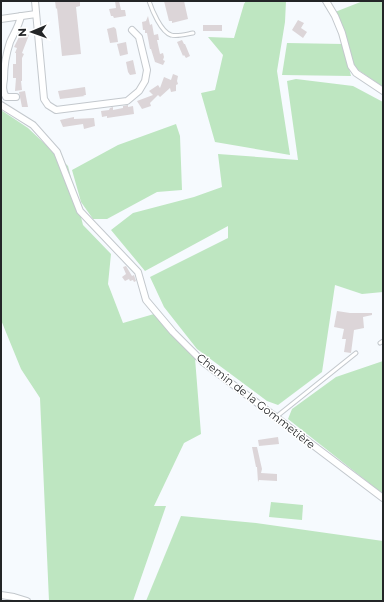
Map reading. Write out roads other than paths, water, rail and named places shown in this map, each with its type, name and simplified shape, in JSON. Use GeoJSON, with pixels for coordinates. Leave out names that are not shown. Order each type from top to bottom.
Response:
{"type":"FeatureCollection","features":[{"type":"Feature","properties":{"kind":"street"},"geometry":{"type":"LineString","coordinates":[[34,1],[44,99],[48,105],[56,110],[127,101],[139,91],[145,81],[147,70],[140,37],[132,30]]}},
{"type":"Feature","properties":{"kind":"street"},"geometry":{"type":"LineString","coordinates":[[326,1],[342,32],[351,66],[356,73],[383,91]]}},
{"type":"Feature","properties":{"kind":"street"},"geometry":{"type":"LineString","coordinates":[[1,20],[36,14]]}},
{"type":"Feature","properties":{"kind":"street"},"geometry":{"type":"LineString","coordinates":[[16,98],[6,96],[3,91],[3,55],[20,24],[21,16]]}},
{"type":"Feature","properties":{"kind":"street","name":"Chemin de la Gommetière"},"geometry":{"type":"LineString","coordinates":[[1,105],[33,125],[57,152],[80,210],[138,272],[146,300],[173,332],[203,362],[383,498]]}},
{"type":"Feature","properties":{"kind":"street"},"geometry":{"type":"LineString","coordinates":[[1,596],[14,597],[27,601]]}},
{"type":"Feature","properties":{"kind":"lane"},"geometry":{"type":"LineString","coordinates":[[149,1],[155,16],[166,32],[172,35],[193,33]]}},
{"type":"Feature","properties":{"kind":"lane"},"geometry":{"type":"LineString","coordinates":[[276,417],[356,353]]}}]}
